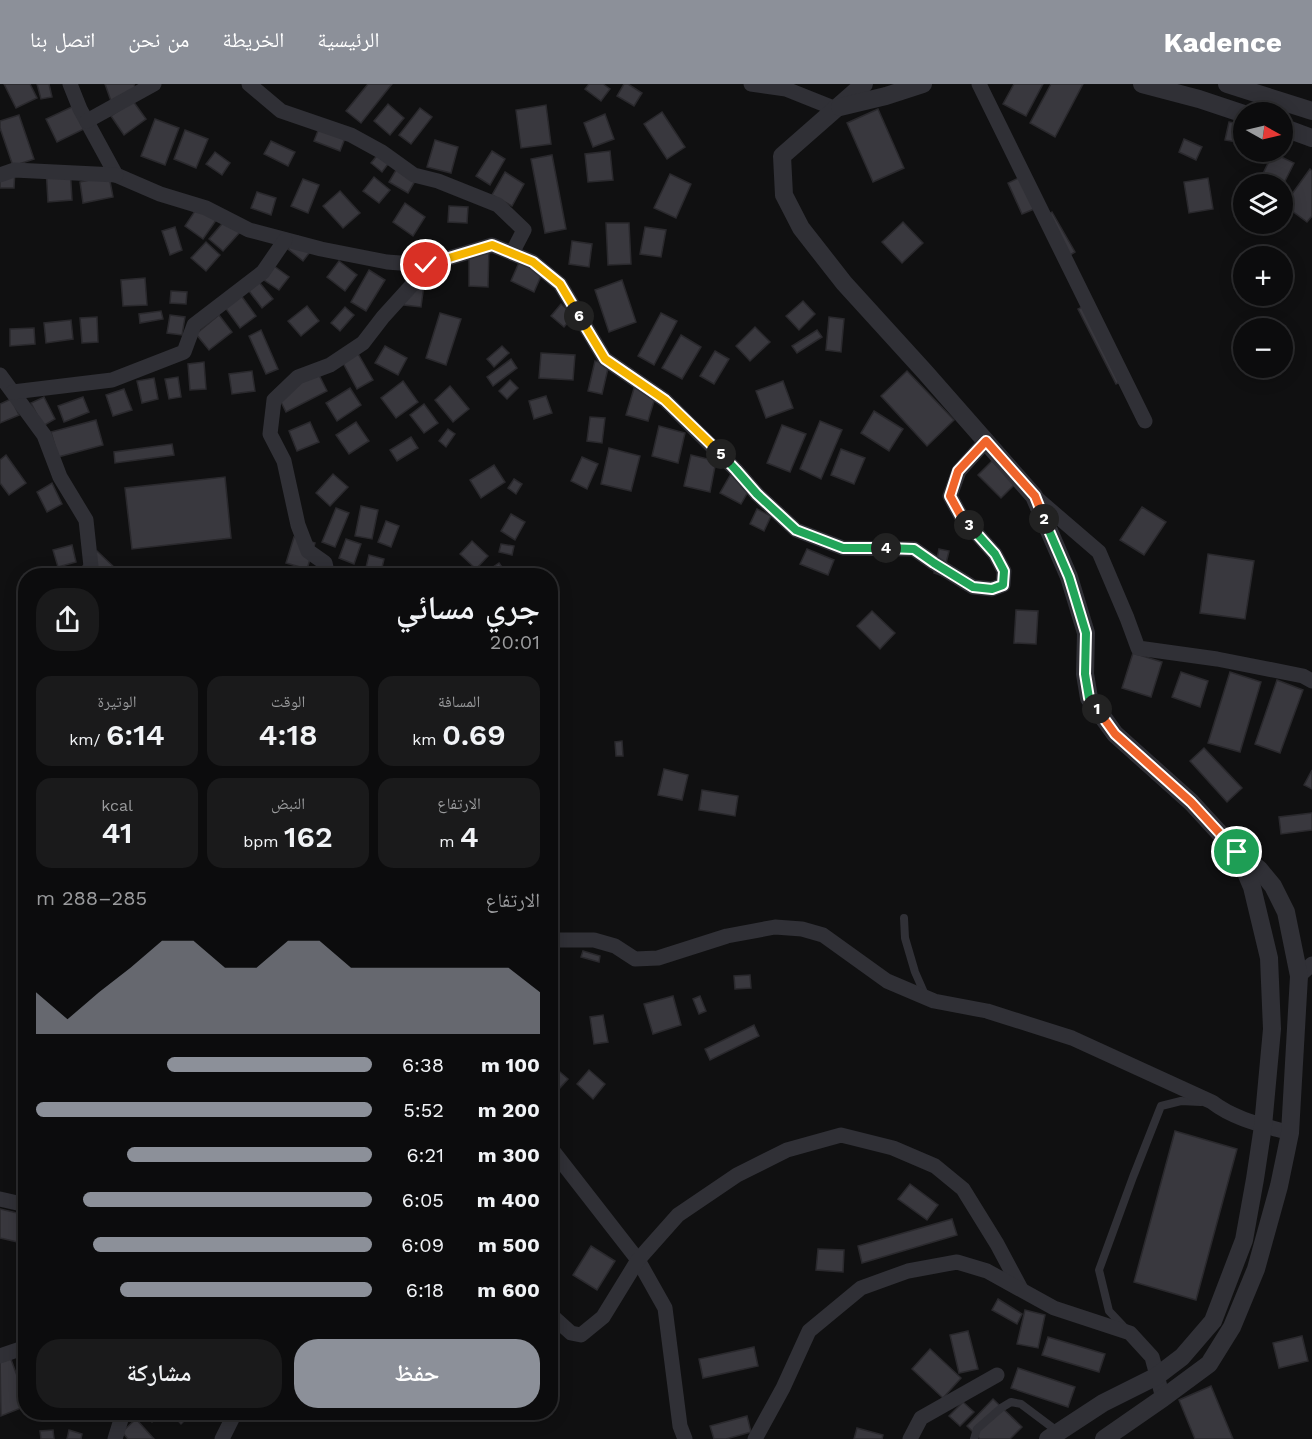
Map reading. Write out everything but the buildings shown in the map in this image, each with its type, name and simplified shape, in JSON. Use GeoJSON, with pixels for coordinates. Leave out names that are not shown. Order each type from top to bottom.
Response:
{"type":"FeatureCollection","features":[{"type":"Feature","properties":{"kind":"street"},"geometry":{"type":"LineString","coordinates":[[70,84],[116,175]]}},
{"type":"Feature","properties":{"kind":"street"},"geometry":{"type":"LineString","coordinates":[[87,121],[154,84]]}},
{"type":"Feature","properties":{"kind":"street"},"geometry":{"type":"LineString","coordinates":[[249,84],[281,111],[351,135],[382,152],[414,175],[438,181],[498,205],[524,230],[512,253]]}},
{"type":"Feature","properties":{"kind":"street"},"geometry":{"type":"LineString","coordinates":[[751,84],[786,89],[836,109],[923,84]]}},
{"type":"Feature","properties":{"kind":"street"},"geometry":{"type":"LineString","coordinates":[[864,84],[782,156],[784,195],[801,228],[844,283],[1035,496],[1099,552],[1138,648],[1217,659],[1303,676],[1312,681]]}},
{"type":"Feature","properties":{"kind":"street"},"geometry":{"type":"LineString","coordinates":[[979,84],[1145,421]]}},
{"type":"Feature","properties":{"kind":"street"},"geometry":{"type":"LineString","coordinates":[[1142,84],[1233,110]]}},
{"type":"Feature","properties":{"kind":"street"},"geometry":{"type":"LineString","coordinates":[[1227,84],[1312,111]]}},
{"type":"Feature","properties":{"kind":"street"},"geometry":{"type":"LineString","coordinates":[[1293,131],[1312,138]]}},
{"type":"Feature","properties":{"kind":"street"},"geometry":{"type":"LineString","coordinates":[[0,175],[14,170],[116,175],[160,194],[206,208],[249,230],[321,249],[387,262],[426,265],[492,245],[512,253],[533,262],[560,284],[605,359],[665,400],[757,494],[796,530],[843,548],[914,549],[973,587],[992,589],[1003,585],[1004,571],[995,554],[961,516],[950,496],[958,471],[986,441]]}},
{"type":"Feature","properties":{"kind":"street"},"geometry":{"type":"LineString","coordinates":[[13,392],[112,380],[184,352],[194,325],[263,272],[285,240]]}},
{"type":"Feature","properties":{"kind":"street"},"geometry":{"type":"LineString","coordinates":[[326,568],[325,563],[308,551],[298,525],[284,461],[270,434],[274,400],[297,377],[330,365],[363,343],[426,265]]}},
{"type":"Feature","properties":{"kind":"street"},"geometry":{"type":"LineString","coordinates":[[0,375],[45,435],[60,477],[86,520],[91,568]]}},
{"type":"Feature","properties":{"kind":"street"},"geometry":{"type":"LineString","coordinates":[[1035,496],[1069,577],[1086,633],[1085,674],[1089,698],[1115,734],[1191,802],[1237,852],[1259,869],[1273,886],[1286,912],[1306,970],[1290,1133],[1279,1186],[1256,1269],[1232,1327],[1209,1364],[1104,1439]]}},
{"type":"Feature","properties":{"kind":"street"},"geometry":{"type":"LineString","coordinates":[[1053,1436],[1104,1403],[1157,1376],[1182,1357],[1213,1322],[1244,1240],[1263,1126],[1272,1029],[1269,958],[1252,887],[1237,852]]}},
{"type":"Feature","properties":{"kind":"street"},"geometry":{"type":"LineString","coordinates":[[558,940],[594,940],[615,946],[635,958],[658,958],[727,936],[775,927],[802,928],[823,935],[887,981],[934,1001],[987,1011],[1072,1038],[1212,1102],[1226,1112],[1290,1133]]}},
{"type":"Feature","properties":{"kind":"street"},"geometry":{"type":"LineString","coordinates":[[558,1321],[571,1333],[581,1335],[603,1317],[638,1260],[678,1215],[737,1175],[787,1150],[841,1135],[903,1152],[935,1167],[963,1189],[997,1244],[1021,1289]]}},
{"type":"Feature","properties":{"kind":"street"},"geometry":{"type":"LineString","coordinates":[[558,1157],[638,1260],[665,1308],[680,1426],[685,1439]]}},
{"type":"Feature","properties":{"kind":"street"},"geometry":{"type":"LineString","coordinates":[[0,1199],[18,1203]]}},
{"type":"Feature","properties":{"kind":"street"},"geometry":{"type":"LineString","coordinates":[[755,1439],[783,1388],[809,1331],[861,1288],[908,1271],[957,1262],[987,1271],[1054,1308],[1130,1334],[1152,1357],[1163,1398]]}},
{"type":"Feature","properties":{"kind":"street"},"geometry":{"type":"LineString","coordinates":[[0,1356],[18,1350]]}},
{"type":"Feature","properties":{"kind":"street"},"geometry":{"type":"LineString","coordinates":[[910,1439],[921,1418],[997,1375]]}},
{"type":"Feature","properties":{"kind":"street"},"geometry":{"type":"LineString","coordinates":[[115,1439],[121,1420]]}},
{"type":"Feature","properties":{"kind":"street"},"geometry":{"type":"LineString","coordinates":[[222,1439],[231,1420]]}},
{"type":"Feature","properties":{"kind":"lane"},"geometry":{"type":"LineString","coordinates":[[904,918],[905,938],[915,972],[926,997]]}},
{"type":"Feature","properties":{"kind":"lane"},"geometry":{"type":"LineString","coordinates":[[1130,1334],[1109,1311],[1099,1270],[1161,1106],[1181,1101],[1212,1102]]}},
{"type":"Feature","properties":{"kind":"lane"},"geometry":{"type":"LineString","coordinates":[[974,1439],[977,1429],[1000,1408],[1011,1402],[1021,1404],[1053,1436]]}},
{"type":"Feature","properties":{"kind":"route"},"geometry":{"type":"LineString","coordinates":[[426,265],[492,245],[533,262],[560,284],[605,359],[665,400],[757,494],[796,530],[843,548],[914,549],[973,587],[992,589],[1003,585],[1004,571],[995,554],[961,516],[950,496],[958,471],[986,441],[1035,496],[1069,577],[1086,633],[1085,674],[1089,698],[1115,734],[1191,802],[1237,852]]}}]}
